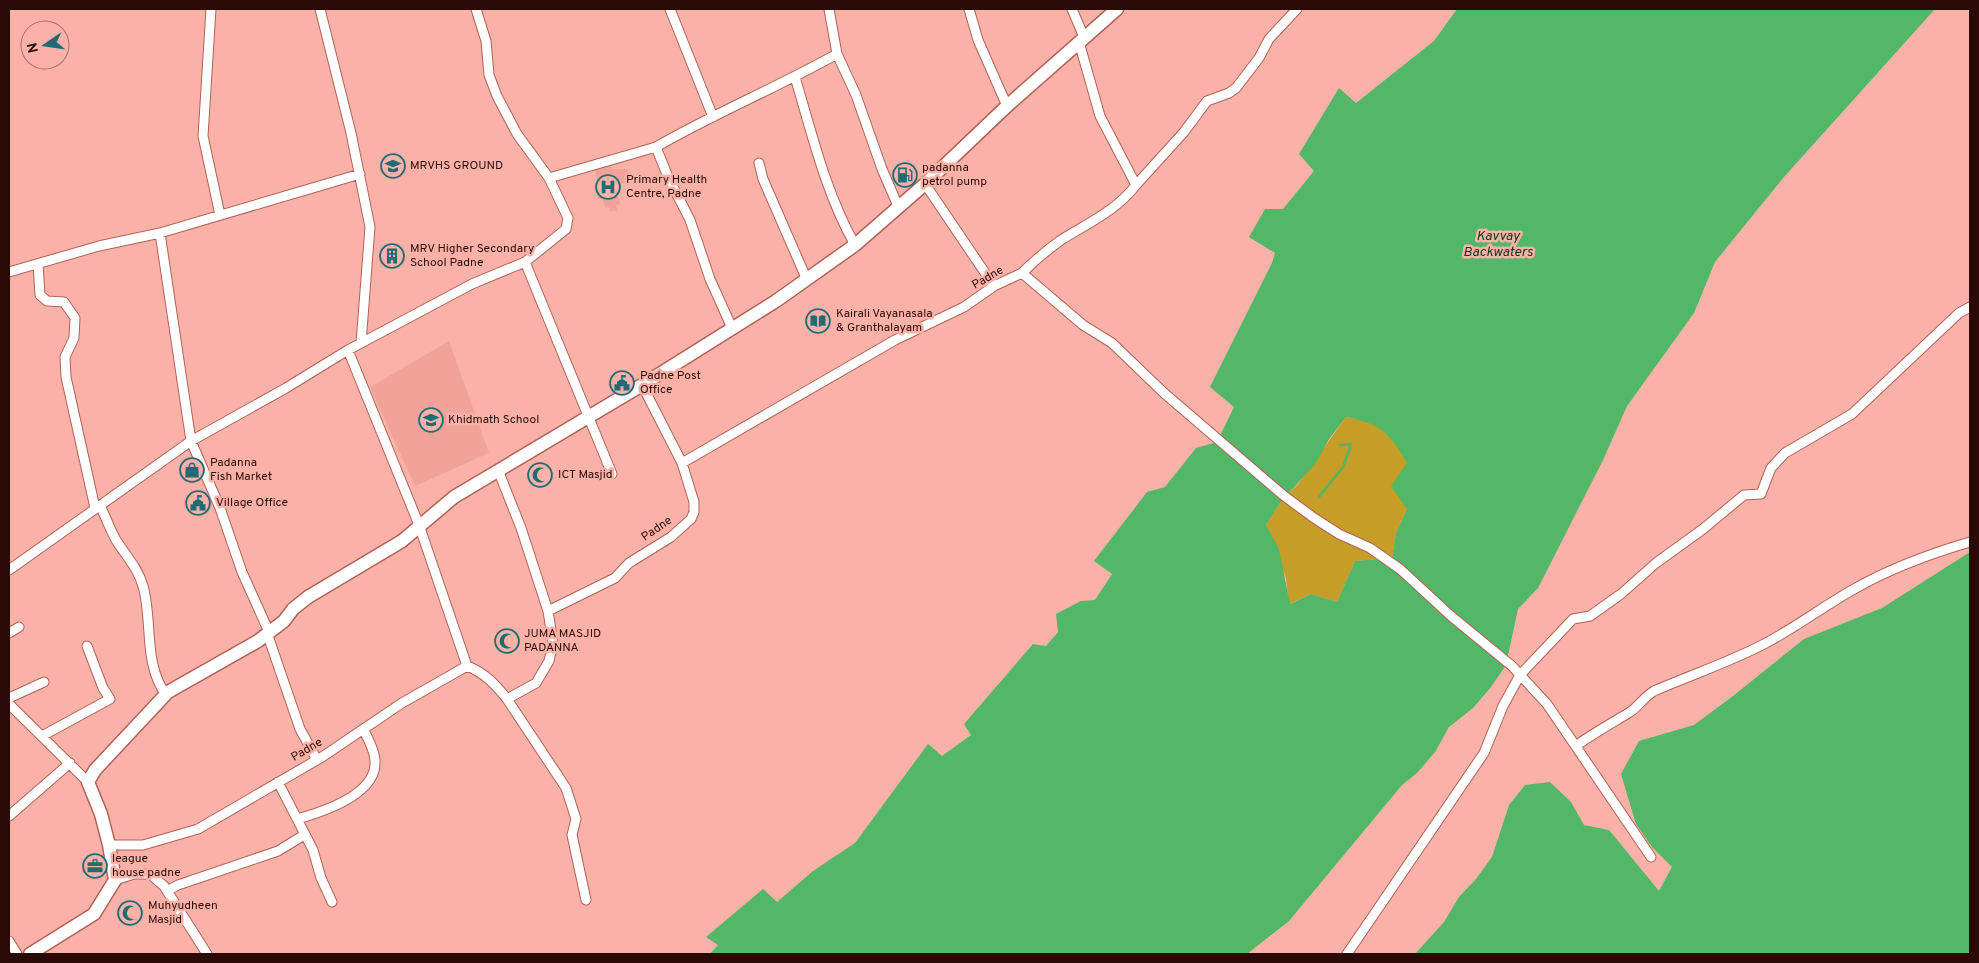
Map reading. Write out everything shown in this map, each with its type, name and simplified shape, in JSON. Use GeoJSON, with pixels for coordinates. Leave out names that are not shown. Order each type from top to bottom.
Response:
{"type":"FeatureCollection","features":[{"type":"Feature","properties":{"kind":"main road"},"geometry":{"type":"LineString","coordinates":[[30,954],[94,914],[115,880],[110,845],[101,814],[88,782],[96,770],[166,695],[193,676],[231,657],[268,633],[284,621],[293,609],[308,597],[402,541],[454,497],[642,385],[807,280],[855,245],[925,184],[1007,106],[1117,9]]}},
{"type":"Feature","properties":{"kind":"street"},"geometry":{"type":"LineString","coordinates":[[211,9],[203,136],[220,215]]}},
{"type":"Feature","properties":{"kind":"street"},"geometry":{"type":"LineString","coordinates":[[320,9],[360,174],[370,227],[362,343]]}},
{"type":"Feature","properties":{"kind":"street"},"geometry":{"type":"LineString","coordinates":[[9,570],[57,538],[97,506],[191,441],[286,388],[348,350],[472,284],[525,262],[566,230],[568,218],[549,178],[523,142],[497,96],[490,75],[486,41],[476,9]]}},
{"type":"Feature","properties":{"kind":"street"},"geometry":{"type":"LineString","coordinates":[[670,9],[713,117]]}},
{"type":"Feature","properties":{"kind":"street"},"geometry":{"type":"LineString","coordinates":[[829,9],[837,54],[856,95],[882,169],[898,206]]}},
{"type":"Feature","properties":{"kind":"street"},"geometry":{"type":"LineString","coordinates":[[969,9],[978,40],[1007,106]]}},
{"type":"Feature","properties":{"kind":"street"},"geometry":{"type":"LineString","coordinates":[[1072,9],[1082,40],[1100,116],[1136,185]]}},
{"type":"Feature","properties":{"kind":"street"},"geometry":{"type":"LineString","coordinates":[[1022,273],[1059,242],[1107,214],[1126,198],[1184,132],[1207,101],[1229,93],[1236,88],[1259,58],[1269,39],[1297,9]]}},
{"type":"Feature","properties":{"kind":"street"},"geometry":{"type":"LineString","coordinates":[[549,178],[656,147],[796,77],[837,54]]}},
{"type":"Feature","properties":{"kind":"street"},"geometry":{"type":"LineString","coordinates":[[796,77],[822,167],[843,224],[855,245]]}},
{"type":"Feature","properties":{"kind":"street"},"geometry":{"type":"LineString","coordinates":[[656,147],[668,177],[690,220],[710,280],[732,328]]}},
{"type":"Feature","properties":{"kind":"street"},"geometry":{"type":"LineString","coordinates":[[759,163],[763,179],[807,280]]}},
{"type":"Feature","properties":{"kind":"street"},"geometry":{"type":"LineString","coordinates":[[9,272],[99,246],[160,233],[360,174]]}},
{"type":"Feature","properties":{"kind":"street"},"geometry":{"type":"LineString","coordinates":[[925,184],[994,286]]}},
{"type":"Feature","properties":{"kind":"street"},"geometry":{"type":"LineString","coordinates":[[160,233],[191,441],[220,508],[242,572],[268,633],[300,729],[317,760]]}},
{"type":"Feature","properties":{"kind":"street"},"geometry":{"type":"LineString","coordinates":[[525,262],[612,474]]}},
{"type":"Feature","properties":{"kind":"street"},"geometry":{"type":"LineString","coordinates":[[38,264],[40,295],[47,302],[64,302],[75,318],[74,338],[65,357],[66,377],[97,506],[115,538],[136,566],[143,588],[147,612],[147,636],[158,684],[166,695]]}},
{"type":"Feature","properties":{"kind":"street","name":"Padne"},"geometry":{"type":"LineString","coordinates":[[548,611],[615,578],[629,563],[671,537],[691,519],[694,512],[694,502],[682,463],[895,340],[964,307],[994,286],[1022,273],[1083,325],[1112,343],[1191,417],[1314,518],[1339,534],[1370,548],[1400,569],[1451,616],[1512,666],[1547,704],[1577,745],[1652,858]]}},
{"type":"Feature","properties":{"kind":"street"},"geometry":{"type":"LineString","coordinates":[[1347,954],[1484,753],[1503,706],[1520,675],[1573,618],[1590,616],[1621,594],[1656,562],[1703,529],[1744,495],[1761,494],[1771,468],[1785,453],[1852,414],[1959,313],[1970,307]]}},
{"type":"Feature","properties":{"kind":"street"},"geometry":{"type":"LineString","coordinates":[[348,350],[419,526],[467,666],[481,672],[495,683],[566,788],[576,819],[572,835],[586,900]]}},
{"type":"Feature","properties":{"kind":"street"},"geometry":{"type":"LineString","coordinates":[[642,385],[682,463]]}},
{"type":"Feature","properties":{"kind":"street"},"geometry":{"type":"LineString","coordinates":[[498,470],[521,528],[548,611],[553,643],[549,661],[536,683],[507,699]]}},
{"type":"Feature","properties":{"kind":"street"},"geometry":{"type":"LineString","coordinates":[[1577,745],[1599,729],[1630,712],[1654,691],[1765,644],[1853,589],[1890,570],[1935,551],[1970,542]]}},
{"type":"Feature","properties":{"kind":"street"},"geometry":{"type":"LineString","coordinates":[[9,633],[19,627]]}},
{"type":"Feature","properties":{"kind":"street"},"geometry":{"type":"LineString","coordinates":[[42,736],[110,699],[103,688],[87,646]]}},
{"type":"Feature","properties":{"kind":"street","name":"Padne"},"geometry":{"type":"LineString","coordinates":[[110,845],[144,845],[198,829],[317,760],[363,729],[467,666]]}},
{"type":"Feature","properties":{"kind":"street"},"geometry":{"type":"LineString","coordinates":[[9,698],[44,682]]}},
{"type":"Feature","properties":{"kind":"street"},"geometry":{"type":"LineString","coordinates":[[9,704],[88,782]]}},
{"type":"Feature","properties":{"kind":"street"},"geometry":{"type":"LineString","coordinates":[[297,819],[333,806],[364,788],[371,777],[376,763],[363,729]]}},
{"type":"Feature","properties":{"kind":"street"},"geometry":{"type":"LineString","coordinates":[[9,816],[70,763]]}},
{"type":"Feature","properties":{"kind":"street"},"geometry":{"type":"LineString","coordinates":[[278,782],[313,850],[321,878],[332,902]]}},
{"type":"Feature","properties":{"kind":"street"},"geometry":{"type":"LineString","coordinates":[[167,892],[178,885],[278,852],[304,835]]}},
{"type":"Feature","properties":{"kind":"street"},"geometry":{"type":"LineString","coordinates":[[115,880],[134,874],[150,874],[167,892],[207,954]]}},
{"type":"Feature","properties":{"kind":"street"},"geometry":{"type":"LineString","coordinates":[[9,941],[17,954]]}},
{"type":"Feature","properties":{"kind":"shaded area","name":"Primary Health Centre, Padne"},"geometry":{"type":"Polygon","coordinates":[[[610,164],[612,169],[627,169],[630,182],[615,185],[620,204],[616,205],[617,211],[610,212],[609,207],[605,208],[603,199],[598,199],[596,190],[600,188],[594,168],[610,164]]]}},
{"type":"Feature","properties":{"kind":"shaded area","name":"Khidmath School"},"geometry":{"type":"Polygon","coordinates":[[[449,341],[489,453],[415,486],[370,387],[449,341]]]}},
{"type":"Feature","properties":{"kind":"shaded area"},"geometry":{"type":"Polygon","coordinates":[[[1346,417],[1371,422],[1394,439],[1407,463],[1407,509],[1396,533],[1392,558],[1355,561],[1337,602],[1311,594],[1289,604],[1286,578],[1266,525],[1280,503],[1299,483],[1346,417]]]}},
{"type":"Feature","properties":{"kind":"water","name":"Kavvay Backwaters"},"geometry":{"type":"Polygon","coordinates":[[[1457,9],[1935,9],[1783,178],[1715,262],[1694,313],[1627,406],[1603,460],[1538,588],[1518,609],[1506,665],[1491,687],[1473,708],[1449,727],[1435,752],[1417,773],[1402,785],[1289,921],[1247,954],[710,954],[718,945],[706,937],[763,889],[777,902],[813,871],[855,843],[928,744],[942,756],[971,735],[964,724],[1033,644],[1046,646],[1058,632],[1056,614],[1081,601],[1095,600],[1112,574],[1094,561],[1147,492],[1165,487],[1196,448],[1217,442],[1234,407],[1210,387],[1272,263],[1275,253],[1249,237],[1265,209],[1283,209],[1314,171],[1299,154],[1339,88],[1356,103],[1434,41],[1457,9]],[[1346,417],[1329,439],[1316,463],[1280,503],[1266,525],[1279,549],[1290,604],[1311,594],[1337,602],[1355,561],[1392,558],[1396,533],[1407,509],[1391,486],[1407,463],[1395,444],[1383,431],[1376,426],[1346,417]]]}},
{"type":"Feature","properties":{"kind":"water"},"geometry":{"type":"Polygon","coordinates":[[[1970,552],[1970,954],[1415,954],[1444,922],[1459,897],[1476,879],[1492,857],[1509,805],[1525,785],[1550,782],[1571,802],[1584,825],[1609,830],[1659,891],[1672,867],[1652,847],[1636,824],[1621,774],[1639,741],[1694,725],[1804,639],[1882,608],[1970,552]]]}},
{"type":"Feature","properties":{"kind":"waterway"},"geometry":{"type":"LineString","coordinates":[[1319,497],[1343,467],[1351,444],[1340,445]]}},
{"type":"Feature","properties":{"kind":"place","name":"MRVHS GROUND"},"geometry":{"type":"Point","coordinates":[393,166]}},
{"type":"Feature","properties":{"kind":"place","name":"padanna petrol pump"},"geometry":{"type":"Point","coordinates":[905,175]}},
{"type":"Feature","properties":{"kind":"place","name":"Primary Health Centre, Padne"},"geometry":{"type":"Point","coordinates":[608,187]}},
{"type":"Feature","properties":{"kind":"place","name":"MRV Higher Secondary School Padne"},"geometry":{"type":"Point","coordinates":[392,256]}},
{"type":"Feature","properties":{"kind":"place","name":"Kairali Vayanasala & Granthalayam"},"geometry":{"type":"Point","coordinates":[818,321]}},
{"type":"Feature","properties":{"kind":"place","name":"Padne Post Office"},"geometry":{"type":"Point","coordinates":[622,383]}},
{"type":"Feature","properties":{"kind":"place","name":"Khidmath School"},"geometry":{"type":"Point","coordinates":[431,420]}},
{"type":"Feature","properties":{"kind":"place","name":"Padanna Fish Market"},"geometry":{"type":"Point","coordinates":[192,470]}},
{"type":"Feature","properties":{"kind":"place","name":"ICT Masjid"},"geometry":{"type":"Point","coordinates":[540,475]}},
{"type":"Feature","properties":{"kind":"place","name":"Village Office"},"geometry":{"type":"Point","coordinates":[198,503]}},
{"type":"Feature","properties":{"kind":"place","name":"JUMA MASJID PADANNA"},"geometry":{"type":"Point","coordinates":[507,641]}},
{"type":"Feature","properties":{"kind":"place","name":"league house padne"},"geometry":{"type":"Point","coordinates":[95,866]}},
{"type":"Feature","properties":{"kind":"place","name":"Muhyudheen Masjid"},"geometry":{"type":"Point","coordinates":[130,913]}}]}
